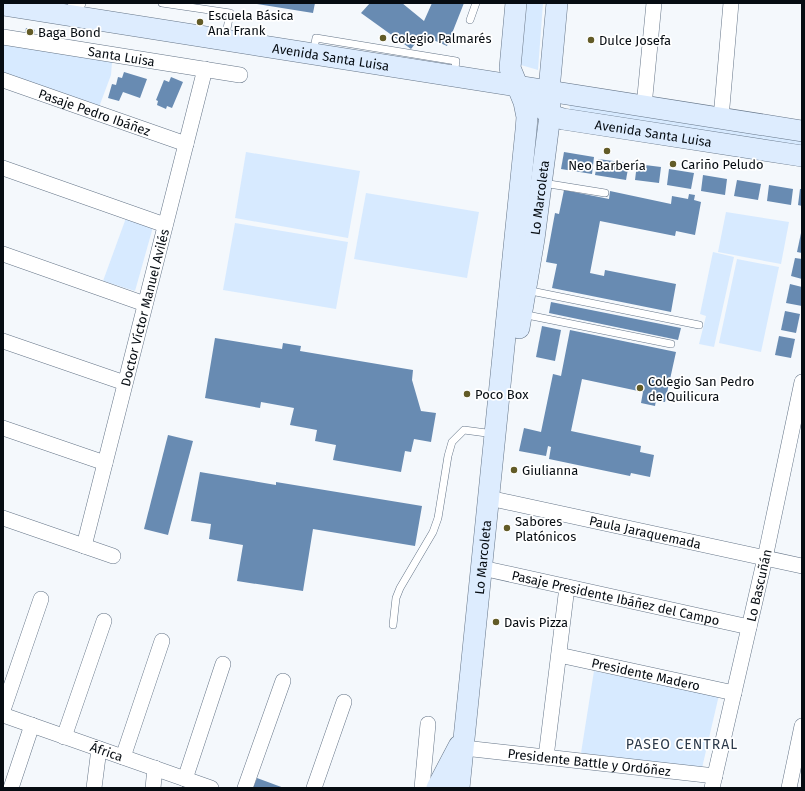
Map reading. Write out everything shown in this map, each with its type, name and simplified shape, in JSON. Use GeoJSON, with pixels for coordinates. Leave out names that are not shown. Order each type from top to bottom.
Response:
{"type":"FeatureCollection","features":[{"type":"Feature","properties":{"kind":"main road","name":"Lo Marcoleta"},"geometry":{"type":"LineString","coordinates":[[437,788],[458,754],[466,727],[527,117],[524,102],[510,68],[516,3]]}},
{"type":"Feature","properties":{"kind":"main road","name":"Lo Marcoleta"},"geometry":{"type":"LineString","coordinates":[[500,387],[511,367],[525,290],[541,183],[550,115],[549,90],[557,3]]}},
{"type":"Feature","properties":{"kind":"main road","name":"Avenida Santa Luisa"},"geometry":{"type":"LineString","coordinates":[[3,5],[74,9],[225,39],[802,130]]}},
{"type":"Feature","properties":{"kind":"main road","name":"Avenida Santa Luisa"},"geometry":{"type":"LineString","coordinates":[[517,85],[550,115],[564,119],[802,156]]}},
{"type":"Feature","properties":{"kind":"main road","name":"Lo Marcoleta"},"geometry":{"type":"LineString","coordinates":[[458,754],[460,788]]}},
{"type":"Feature","properties":{"kind":"street"},"geometry":{"type":"LineString","coordinates":[[644,106],[654,3]]}},
{"type":"Feature","properties":{"kind":"street"},"geometry":{"type":"LineString","coordinates":[[721,118],[731,3]]}},
{"type":"Feature","properties":{"kind":"street","name":"Santa Luisa"},"geometry":{"type":"LineString","coordinates":[[3,37],[240,75]]}},
{"type":"Feature","properties":{"kind":"street","name":"Doctor Víctor Manuel Avilés"},"geometry":{"type":"LineString","coordinates":[[84,546],[205,69]]}},
{"type":"Feature","properties":{"kind":"street","name":"Pasaje Pedro Ibáñez"},"geometry":{"type":"LineString","coordinates":[[3,80],[186,144]]}},
{"type":"Feature","properties":{"kind":"street"},"geometry":{"type":"LineString","coordinates":[[3,168],[165,225]]}},
{"type":"Feature","properties":{"kind":"street"},"geometry":{"type":"LineString","coordinates":[[3,254],[145,304]]}},
{"type":"Feature","properties":{"kind":"street"},"geometry":{"type":"LineString","coordinates":[[3,341],[125,384]]}},
{"type":"Feature","properties":{"kind":"street","name":"Lo Bascuñán"},"geometry":{"type":"LineString","coordinates":[[714,782],[765,558],[802,382]]}},
{"type":"Feature","properties":{"kind":"street"},"geometry":{"type":"LineString","coordinates":[[3,428],[105,463]]}},
{"type":"Feature","properties":{"kind":"street","name":"Paula Jaraquemada"},"geometry":{"type":"LineString","coordinates":[[489,498],[802,566]]}},
{"type":"Feature","properties":{"kind":"street"},"geometry":{"type":"LineString","coordinates":[[3,518],[113,556]]}},
{"type":"Feature","properties":{"kind":"street","name":"Pasaje Presidente Ibáñez del Campo"},"geometry":{"type":"LineString","coordinates":[[482,568],[749,627]]}},
{"type":"Feature","properties":{"kind":"street"},"geometry":{"type":"LineString","coordinates":[[546,757],[567,587]]}},
{"type":"Feature","properties":{"kind":"street"},"geometry":{"type":"LineString","coordinates":[[3,710],[41,598]]}},
{"type":"Feature","properties":{"kind":"street"},"geometry":{"type":"LineString","coordinates":[[64,737],[104,621]]}},
{"type":"Feature","properties":{"kind":"street"},"geometry":{"type":"LineString","coordinates":[[123,757],[162,641]]}},
{"type":"Feature","properties":{"kind":"street","name":"Presidente Madero"},"geometry":{"type":"LineString","coordinates":[[559,654],[734,693]]}},
{"type":"Feature","properties":{"kind":"street"},"geometry":{"type":"LineString","coordinates":[[185,779],[223,664]]}},
{"type":"Feature","properties":{"kind":"street"},"geometry":{"type":"LineString","coordinates":[[246,788],[283,682]]}},
{"type":"Feature","properties":{"kind":"street"},"geometry":{"type":"LineString","coordinates":[[314,788],[344,702]]}},
{"type":"Feature","properties":{"kind":"street","name":"África"},"geometry":{"type":"LineString","coordinates":[[3,715],[211,788]]}},
{"type":"Feature","properties":{"kind":"street"},"geometry":{"type":"LineString","coordinates":[[422,788],[428,724]]}},
{"type":"Feature","properties":{"kind":"street"},"geometry":{"type":"LineString","coordinates":[[11,788],[32,726]]}},
{"type":"Feature","properties":{"kind":"street"},"geometry":{"type":"LineString","coordinates":[[789,788],[800,747],[802,726]]}},
{"type":"Feature","properties":{"kind":"street"},"geometry":{"type":"LineString","coordinates":[[94,788],[99,749]]}},
{"type":"Feature","properties":{"kind":"street"},"geometry":{"type":"LineString","coordinates":[[425,757],[458,754]]}},
{"type":"Feature","properties":{"kind":"street","name":"Presidente Battle y Ordóñez"},"geometry":{"type":"LineString","coordinates":[[458,754],[546,757],[714,782]]}},
{"type":"Feature","properties":{"kind":"street"},"geometry":{"type":"LineString","coordinates":[[153,788],[155,768]]}},
{"type":"Feature","properties":{"kind":"lane"},"geometry":{"type":"LineString","coordinates":[[162,3],[230,13],[225,39]]}},
{"type":"Feature","properties":{"kind":"lane"},"geometry":{"type":"LineString","coordinates":[[470,20],[476,3]]}},
{"type":"Feature","properties":{"kind":"lane"},"geometry":{"type":"LineString","coordinates":[[541,183],[605,193]]}},
{"type":"Feature","properties":{"kind":"lane"},"geometry":{"type":"LineString","coordinates":[[525,290],[698,324]]}},
{"type":"Feature","properties":{"kind":"lane"},"geometry":{"type":"LineString","coordinates":[[521,314],[671,344]]}},
{"type":"Feature","properties":{"kind":"lane"},"geometry":{"type":"LineString","coordinates":[[393,625],[396,598],[400,588],[433,532],[438,518],[448,456],[452,442],[464,430],[495,434]]}},
{"type":"Feature","properties":{"kind":"shaded area"},"geometry":{"type":"Polygon","coordinates":[[[527,3],[543,3],[538,70],[521,65],[527,3]]]}},
{"type":"Feature","properties":{"kind":"shaded area"},"geometry":{"type":"Polygon","coordinates":[[[3,43],[112,62],[111,75],[99,107],[3,73],[3,43]]]}},
{"type":"Feature","properties":{"kind":"shaded area"},"geometry":{"type":"Polygon","coordinates":[[[570,104],[802,140],[802,151],[569,115],[570,104]]]}},
{"type":"Feature","properties":{"kind":"shaded area"},"geometry":{"type":"Polygon","coordinates":[[[246,152],[360,171],[348,238],[235,218],[246,152]]]}},
{"type":"Feature","properties":{"kind":"shaded area"},"geometry":{"type":"Polygon","coordinates":[[[366,193],[479,212],[467,278],[354,259],[366,193]]]}},
{"type":"Feature","properties":{"kind":"shaded area"},"geometry":{"type":"Polygon","coordinates":[[[726,212],[789,222],[781,264],[718,252],[726,212]]]}},
{"type":"Feature","properties":{"kind":"shaded area"},"geometry":{"type":"Polygon","coordinates":[[[126,218],[153,227],[135,291],[103,281],[126,218]]]}},
{"type":"Feature","properties":{"kind":"shaded area"},"geometry":{"type":"Polygon","coordinates":[[[235,223],[348,242],[336,309],[223,290],[235,223]]]}},
{"type":"Feature","properties":{"kind":"shaded area"},"geometry":{"type":"Polygon","coordinates":[[[713,252],[734,257],[714,347],[699,344],[706,316],[700,314],[713,252]]]}},
{"type":"Feature","properties":{"kind":"shaded area"},"geometry":{"type":"Polygon","coordinates":[[[737,259],[779,267],[761,352],[719,343],[737,259]]]}},
{"type":"Feature","properties":{"kind":"shaded area"},"geometry":{"type":"Polygon","coordinates":[[[594,671],[719,695],[702,768],[581,753],[594,671]]]}},
{"type":"Feature","properties":{"kind":"building"},"geometry":{"type":"Polygon","coordinates":[[[257,3],[315,3],[313,13],[257,3]]]}},
{"type":"Feature","properties":{"kind":"building"},"geometry":{"type":"Polygon","coordinates":[[[370,3],[402,3],[424,21],[432,3],[464,3],[447,46],[422,35],[411,49],[361,13],[370,3]]]}},
{"type":"Feature","properties":{"kind":"building","name":"Baga Bond"},"geometry":{"type":"Polygon","coordinates":[[[26,28],[35,30],[34,35],[25,33],[26,28]]]}},
{"type":"Feature","properties":{"kind":"building"},"geometry":{"type":"Polygon","coordinates":[[[124,72],[147,79],[140,98],[123,92],[119,101],[108,98],[112,84],[116,85],[118,77],[122,78],[124,72]]]}},
{"type":"Feature","properties":{"kind":"building"},"geometry":{"type":"Polygon","coordinates":[[[171,77],[183,82],[172,108],[167,106],[166,109],[157,105],[158,101],[156,100],[164,80],[169,82],[171,77]]]}},
{"type":"Feature","properties":{"kind":"building"},"geometry":{"type":"Polygon","coordinates":[[[564,152],[594,157],[592,174],[561,169],[564,152]]]}},
{"type":"Feature","properties":{"kind":"building"},"geometry":{"type":"Polygon","coordinates":[[[598,159],[629,163],[626,180],[595,175],[598,159]]]}},
{"type":"Feature","properties":{"kind":"building"},"geometry":{"type":"Polygon","coordinates":[[[637,164],[661,167],[659,183],[635,180],[637,164]]]}},
{"type":"Feature","properties":{"kind":"building"},"geometry":{"type":"Polygon","coordinates":[[[669,169],[694,173],[691,189],[667,185],[669,169]]]}},
{"type":"Feature","properties":{"kind":"building"},"geometry":{"type":"Polygon","coordinates":[[[703,175],[727,179],[725,195],[701,191],[703,175]]]}},
{"type":"Feature","properties":{"kind":"building"},"geometry":{"type":"Polygon","coordinates":[[[737,180],[761,184],[758,200],[734,196],[737,180]]]}},
{"type":"Feature","properties":{"kind":"building"},"geometry":{"type":"Polygon","coordinates":[[[769,185],[793,189],[791,205],[767,201],[769,185]]]}},
{"type":"Feature","properties":{"kind":"building"},"geometry":{"type":"Polygon","coordinates":[[[800,189],[802,189],[802,206],[798,205],[800,189]]]}},
{"type":"Feature","properties":{"kind":"building"},"geometry":{"type":"Polygon","coordinates":[[[564,190],[609,199],[610,191],[671,204],[672,196],[688,199],[689,194],[695,195],[694,200],[701,202],[695,235],[676,231],[675,236],[600,221],[590,273],[604,276],[605,270],[676,284],[671,312],[552,288],[557,264],[546,262],[555,213],[559,214],[564,190]]]}},
{"type":"Feature","properties":{"kind":"building"},"geometry":{"type":"Polygon","coordinates":[[[802,233],[802,253],[797,252],[802,233]]]}},
{"type":"Feature","properties":{"kind":"building"},"geometry":{"type":"Polygon","coordinates":[[[795,258],[802,259],[802,279],[791,276],[795,258]]]}},
{"type":"Feature","properties":{"kind":"building"},"geometry":{"type":"Polygon","coordinates":[[[790,284],[802,287],[802,306],[786,303],[790,284]]]}},
{"type":"Feature","properties":{"kind":"building"},"geometry":{"type":"Polygon","coordinates":[[[551,302],[681,328],[678,340],[549,313],[551,302]]]}},
{"type":"Feature","properties":{"kind":"building"},"geometry":{"type":"Polygon","coordinates":[[[785,311],[800,314],[796,333],[781,330],[785,311]]]}},
{"type":"Feature","properties":{"kind":"building"},"geometry":{"type":"Polygon","coordinates":[[[542,326],[561,330],[555,361],[536,357],[542,326]]]}},
{"type":"Feature","properties":{"kind":"building"},"geometry":{"type":"Polygon","coordinates":[[[570,330],[676,352],[665,402],[656,400],[655,406],[641,403],[643,392],[582,379],[571,431],[641,446],[640,452],[654,455],[650,477],[631,473],[630,476],[549,459],[551,447],[548,446],[546,456],[519,451],[524,428],[541,432],[553,374],[561,376],[570,330]]]}},
{"type":"Feature","properties":{"kind":"building"},"geometry":{"type":"Polygon","coordinates":[[[779,336],[795,339],[791,358],[775,355],[779,336]]]}},
{"type":"Feature","properties":{"kind":"building"},"geometry":{"type":"Polygon","coordinates":[[[215,338],[282,349],[283,343],[301,346],[300,351],[413,370],[412,380],[421,411],[436,413],[431,442],[414,439],[411,452],[405,451],[401,472],[333,460],[336,445],[315,441],[317,430],[290,425],[294,408],[261,402],[260,408],[205,398],[215,338]]]}},
{"type":"Feature","properties":{"kind":"building"},"geometry":{"type":"Polygon","coordinates":[[[168,435],[193,441],[168,535],[144,529],[168,435]]]}},
{"type":"Feature","properties":{"kind":"building"},"geometry":{"type":"Polygon","coordinates":[[[200,472],[276,485],[276,482],[422,506],[415,546],[313,529],[303,591],[237,581],[243,545],[209,539],[211,524],[191,521],[200,472]]]}},
{"type":"Feature","properties":{"kind":"building"},"geometry":{"type":"Polygon","coordinates":[[[257,778],[284,788],[253,788],[257,778]]]}},
{"type":"Feature","properties":{"kind":"place","name":"Escuela Básica Ana Frank"},"geometry":{"type":"Point","coordinates":[200,22]}},
{"type":"Feature","properties":{"kind":"place","name":"Baga Bond"},"geometry":{"type":"Point","coordinates":[30,32]}},
{"type":"Feature","properties":{"kind":"place","name":"Colegio Palmarés"},"geometry":{"type":"Point","coordinates":[383,38]}},
{"type":"Feature","properties":{"kind":"place","name":"Dulce Josefa"},"geometry":{"type":"Point","coordinates":[591,40]}},
{"type":"Feature","properties":{"kind":"place","name":"Neo Barbería"},"geometry":{"type":"Point","coordinates":[607,151]}},
{"type":"Feature","properties":{"kind":"place","name":"Cariño Peludo"},"geometry":{"type":"Point","coordinates":[673,164]}},
{"type":"Feature","properties":{"kind":"place","name":"Colegio San Pedro de Quilicura"},"geometry":{"type":"Point","coordinates":[640,388]}},
{"type":"Feature","properties":{"kind":"place","name":"Poco Box"},"geometry":{"type":"Point","coordinates":[467,394]}},
{"type":"Feature","properties":{"kind":"place","name":"Giulianna"},"geometry":{"type":"Point","coordinates":[514,470]}},
{"type":"Feature","properties":{"kind":"place","name":"Sabores Platónicos"},"geometry":{"type":"Point","coordinates":[507,528]}},
{"type":"Feature","properties":{"kind":"place","name":"Davis Pizza"},"geometry":{"type":"Point","coordinates":[496,622]}},
{"type":"Feature","properties":{"kind":"district","name":"PASEO CENTRAL"},"geometry":{"type":"Point","coordinates":[682,744]}}]}
